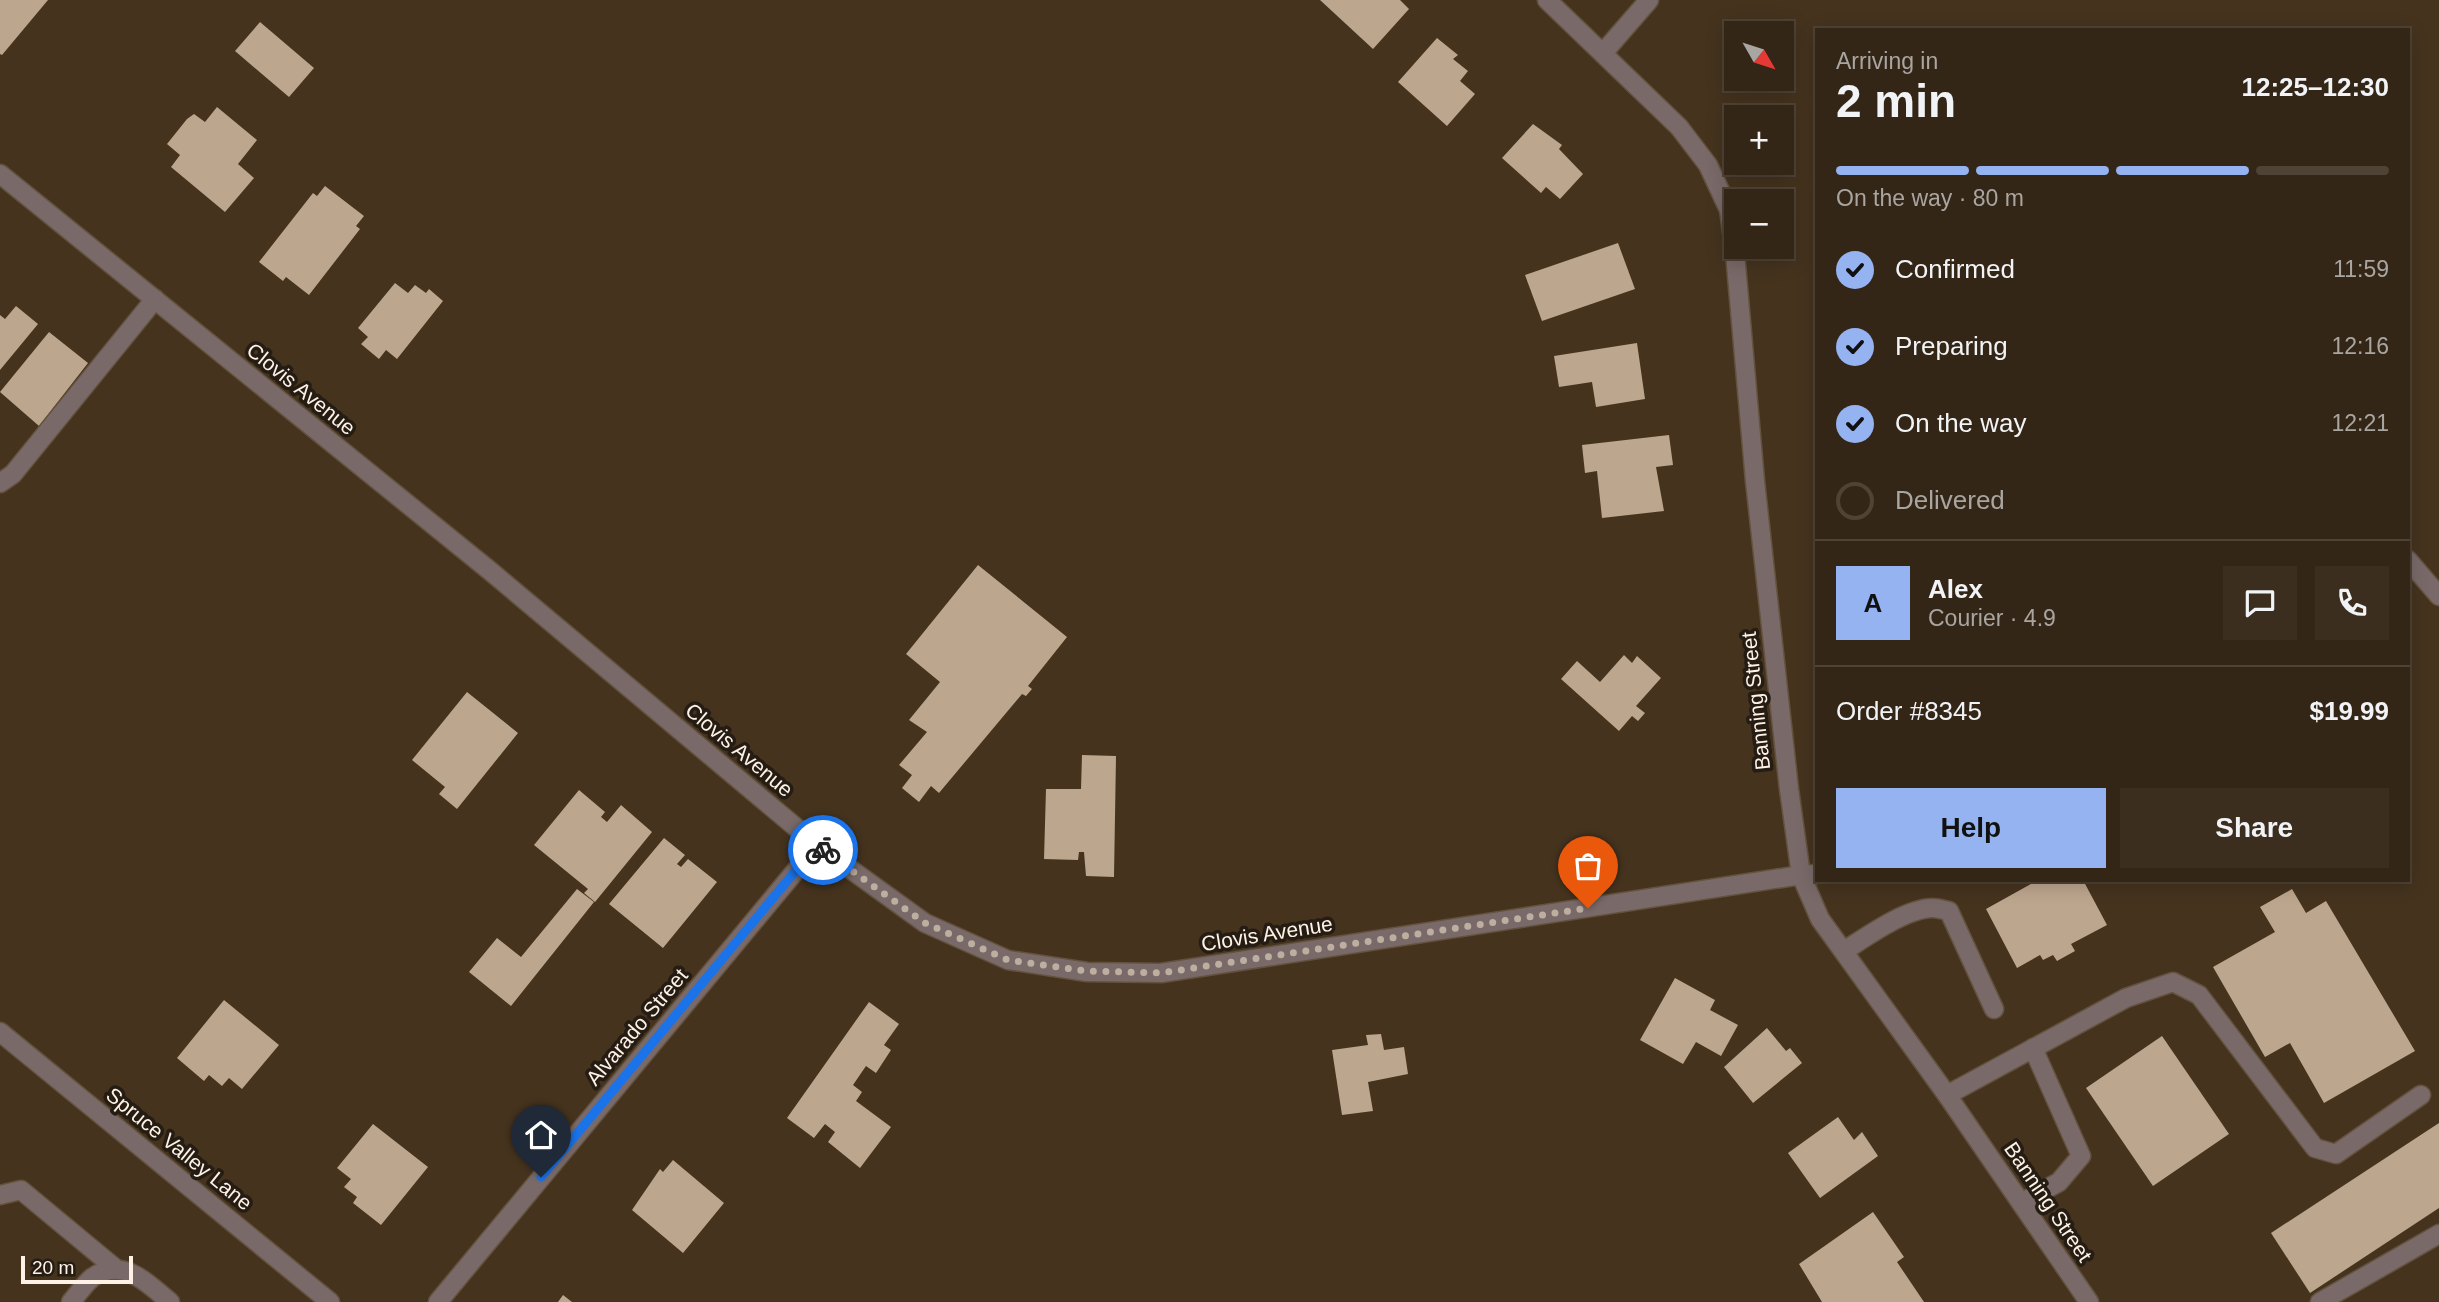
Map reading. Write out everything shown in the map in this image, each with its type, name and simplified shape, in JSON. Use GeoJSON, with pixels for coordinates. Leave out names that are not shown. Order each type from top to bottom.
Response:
{"type":"FeatureCollection","features":[{"type":"Feature","properties":{"kind":"street","name":"Banning Street"},"geometry":{"type":"LineString","coordinates":[[1547,0],[1679,127],[1708,165],[1729,210],[1787,776],[1820,919],[1947,1095],[2089,1302]]}},
{"type":"Feature","properties":{"kind":"street"},"geometry":{"type":"LineString","coordinates":[[1603,53],[1649,0]]}},
{"type":"Feature","properties":{"kind":"street","name":"Clovis Avenue"},"geometry":{"type":"LineString","coordinates":[[0,174],[489,570],[817,845],[925,923],[1008,960],[1087,971],[1161,973],[1809,875]]}},
{"type":"Feature","properties":{"kind":"street"},"geometry":{"type":"LineString","coordinates":[[0,483],[13,474],[155,299]]}},
{"type":"Feature","properties":{"kind":"street"},"geometry":{"type":"LineString","coordinates":[[2410,562],[2439,596]]}},
{"type":"Feature","properties":{"kind":"street","name":"Alvarado Street"},"geometry":{"type":"LineString","coordinates":[[438,1302],[817,845]]}},
{"type":"Feature","properties":{"kind":"street"},"geometry":{"type":"LineString","coordinates":[[1844,951],[1881,928],[1912,914],[1931,908],[1949,911],[1994,1009]]}},
{"type":"Feature","properties":{"kind":"street"},"geometry":{"type":"LineString","coordinates":[[1947,1095],[2126,998],[2173,982],[2199,995],[2315,1148],[2336,1154],[2421,1095]]}},
{"type":"Feature","properties":{"kind":"street","name":"Spruce Valley Lane"},"geometry":{"type":"LineString","coordinates":[[0,1032],[330,1302]]}},
{"type":"Feature","properties":{"kind":"street"},"geometry":{"type":"LineString","coordinates":[[2021,1203],[2059,1182],[2081,1156],[2033,1048]]}},
{"type":"Feature","properties":{"kind":"street"},"geometry":{"type":"LineString","coordinates":[[0,1195],[22,1190],[115,1268],[134,1272],[170,1302]]}},
{"type":"Feature","properties":{"kind":"street"},"geometry":{"type":"LineString","coordinates":[[2320,1302],[2439,1234]]}},
{"type":"Feature","properties":{"kind":"street"},"geometry":{"type":"LineString","coordinates":[[71,1302],[93,1277],[115,1268]]}},
{"type":"Feature","properties":{"kind":"building"},"geometry":{"type":"Polygon","coordinates":[[[0,0],[48,0],[2,55],[0,54],[0,0]]]}},
{"type":"Feature","properties":{"kind":"building"},"geometry":{"type":"Polygon","coordinates":[[[1320,0],[1400,0],[1409,9],[1373,49],[1320,0]]]}},
{"type":"Feature","properties":{"kind":"building"},"geometry":{"type":"Polygon","coordinates":[[[260,22],[314,68],[289,97],[235,51],[260,22]]]}},
{"type":"Feature","properties":{"kind":"building"},"geometry":{"type":"Polygon","coordinates":[[[1437,38],[1458,55],[1453,59],[1468,71],[1460,81],[1475,94],[1447,126],[1398,82],[1437,38]]]}},
{"type":"Feature","properties":{"kind":"building"},"geometry":{"type":"Polygon","coordinates":[[[217,107],[257,140],[238,164],[254,178],[225,212],[171,167],[180,155],[167,144],[187,119],[194,114],[205,122],[217,107]]]}},
{"type":"Feature","properties":{"kind":"building"},"geometry":{"type":"Polygon","coordinates":[[[1533,124],[1562,145],[1559,149],[1583,174],[1560,199],[1546,187],[1541,193],[1502,158],[1533,124]]]}},
{"type":"Feature","properties":{"kind":"building"},"geometry":{"type":"Polygon","coordinates":[[[325,186],[364,216],[356,226],[360,229],[309,295],[286,277],[283,281],[259,262],[313,193],[317,196],[325,186]]]}},
{"type":"Feature","properties":{"kind":"building"},"geometry":{"type":"Polygon","coordinates":[[[1618,243],[1635,289],[1542,321],[1525,275],[1618,243]]]}},
{"type":"Feature","properties":{"kind":"building"},"geometry":{"type":"Polygon","coordinates":[[[395,283],[408,293],[415,285],[426,293],[429,289],[443,301],[397,359],[386,350],[379,359],[361,344],[368,337],[358,328],[395,283]]]}},
{"type":"Feature","properties":{"kind":"building"},"geometry":{"type":"Polygon","coordinates":[[[16,306],[38,324],[0,370],[0,315],[5,319],[16,306]]]}},
{"type":"Feature","properties":{"kind":"building"},"geometry":{"type":"Polygon","coordinates":[[[49,332],[88,363],[39,426],[0,392],[49,332]]]}},
{"type":"Feature","properties":{"kind":"building"},"geometry":{"type":"Polygon","coordinates":[[[1637,343],[1645,399],[1596,407],[1592,382],[1559,387],[1554,356],[1637,343]]]}},
{"type":"Feature","properties":{"kind":"building"},"geometry":{"type":"Polygon","coordinates":[[[1669,435],[1673,465],[1656,467],[1664,511],[1602,518],[1597,471],[1585,473],[1582,445],[1669,435]]]}},
{"type":"Feature","properties":{"kind":"building"},"geometry":{"type":"Polygon","coordinates":[[[978,565],[1067,637],[1028,686],[1032,689],[1026,696],[1022,694],[939,793],[931,786],[919,802],[902,788],[912,775],[899,765],[927,732],[909,720],[940,682],[906,654],[978,565]]]}},
{"type":"Feature","properties":{"kind":"building"},"geometry":{"type":"Polygon","coordinates":[[[1624,655],[1632,663],[1637,656],[1661,678],[1636,706],[1645,713],[1638,721],[1632,716],[1619,731],[1561,679],[1577,661],[1600,682],[1624,655]]]}},
{"type":"Feature","properties":{"kind":"building"},"geometry":{"type":"Polygon","coordinates":[[[467,692],[518,733],[457,809],[439,794],[445,787],[412,760],[467,692]]]}},
{"type":"Feature","properties":{"kind":"building"},"geometry":{"type":"Polygon","coordinates":[[[1082,755],[1116,756],[1114,877],[1086,876],[1084,852],[1079,852],[1078,860],[1044,859],[1046,789],[1081,789],[1082,755]]]}},
{"type":"Feature","properties":{"kind":"building"},"geometry":{"type":"Polygon","coordinates":[[[579,790],[605,812],[601,817],[607,822],[621,805],[652,832],[595,902],[584,893],[588,889],[534,845],[579,790]]]}},
{"type":"Feature","properties":{"kind":"building"},"geometry":{"type":"Polygon","coordinates":[[[664,838],[685,855],[677,864],[681,867],[688,859],[717,882],[663,948],[609,904],[664,838]]]}},
{"type":"Feature","properties":{"kind":"building"},"geometry":{"type":"Polygon","coordinates":[[[2034,882],[2084,882],[2107,925],[2071,944],[2075,951],[2057,961],[2053,955],[2043,960],[2040,955],[2017,968],[1986,909],[2034,882]]]}},
{"type":"Feature","properties":{"kind":"building"},"geometry":{"type":"Polygon","coordinates":[[[577,889],[594,902],[511,1006],[469,972],[497,938],[521,957],[577,889]]]}},
{"type":"Feature","properties":{"kind":"building"},"geometry":{"type":"Polygon","coordinates":[[[2292,889],[2306,913],[2326,901],[2415,1051],[2324,1103],[2290,1043],[2265,1057],[2213,967],[2275,932],[2260,907],[2292,889]]]}},
{"type":"Feature","properties":{"kind":"building"},"geometry":{"type":"Polygon","coordinates":[[[1675,978],[1715,1000],[1710,1010],[1738,1025],[1721,1056],[1696,1042],[1683,1064],[1640,1040],[1675,978]]]}},
{"type":"Feature","properties":{"kind":"building"},"geometry":{"type":"Polygon","coordinates":[[[224,1000],[279,1045],[242,1089],[229,1078],[222,1086],[209,1075],[204,1081],[177,1058],[224,1000]]]}},
{"type":"Feature","properties":{"kind":"building"},"geometry":{"type":"Polygon","coordinates":[[[869,1002],[899,1024],[884,1045],[891,1050],[876,1073],[866,1066],[853,1085],[862,1092],[856,1101],[891,1127],[860,1168],[828,1142],[835,1132],[825,1124],[814,1138],[787,1118],[869,1002]]]}},
{"type":"Feature","properties":{"kind":"building"},"geometry":{"type":"Polygon","coordinates":[[[1767,1028],[1786,1051],[1790,1048],[1802,1063],[1753,1103],[1724,1067],[1767,1028]]]}},
{"type":"Feature","properties":{"kind":"building"},"geometry":{"type":"Polygon","coordinates":[[[1381,1034],[1384,1050],[1404,1047],[1408,1074],[1368,1082],[1373,1111],[1342,1115],[1332,1050],[1368,1045],[1366,1035],[1381,1034]]]}},
{"type":"Feature","properties":{"kind":"building"},"geometry":{"type":"Polygon","coordinates":[[[2162,1036],[2229,1134],[2153,1186],[2086,1088],[2162,1036]]]}},
{"type":"Feature","properties":{"kind":"building"},"geometry":{"type":"Polygon","coordinates":[[[1838,1117],[1854,1140],[1862,1132],[1878,1156],[1820,1198],[1788,1153],[1838,1117]]]}},
{"type":"Feature","properties":{"kind":"building"},"geometry":{"type":"Polygon","coordinates":[[[2439,1123],[2439,1208],[2310,1293],[2271,1233],[2439,1123]]]}},
{"type":"Feature","properties":{"kind":"building"},"geometry":{"type":"Polygon","coordinates":[[[373,1124],[428,1167],[381,1225],[353,1203],[357,1197],[344,1187],[351,1179],[337,1168],[373,1124]]]}},
{"type":"Feature","properties":{"kind":"building"},"geometry":{"type":"Polygon","coordinates":[[[673,1160],[724,1203],[683,1253],[632,1210],[660,1169],[663,1172],[673,1160]]]}},
{"type":"Feature","properties":{"kind":"building"},"geometry":{"type":"Polygon","coordinates":[[[1873,1212],[1904,1257],[1897,1262],[1924,1302],[1822,1302],[1799,1264],[1873,1212]]]}},
{"type":"Feature","properties":{"kind":"building"},"geometry":{"type":"Polygon","coordinates":[[[563,1295],[572,1302],[558,1302],[563,1295]]]}},
{"type":"Feature","properties":{"kind":"way so far"},"geometry":{"type":"LineString","coordinates":[[823,850],[925,923],[1008,960],[1087,971],[1161,973],[1588,908]]}},
{"type":"Feature","properties":{"kind":"route"},"geometry":{"type":"LineString","coordinates":[[541,1177],[817,845],[823,850]]}}]}
